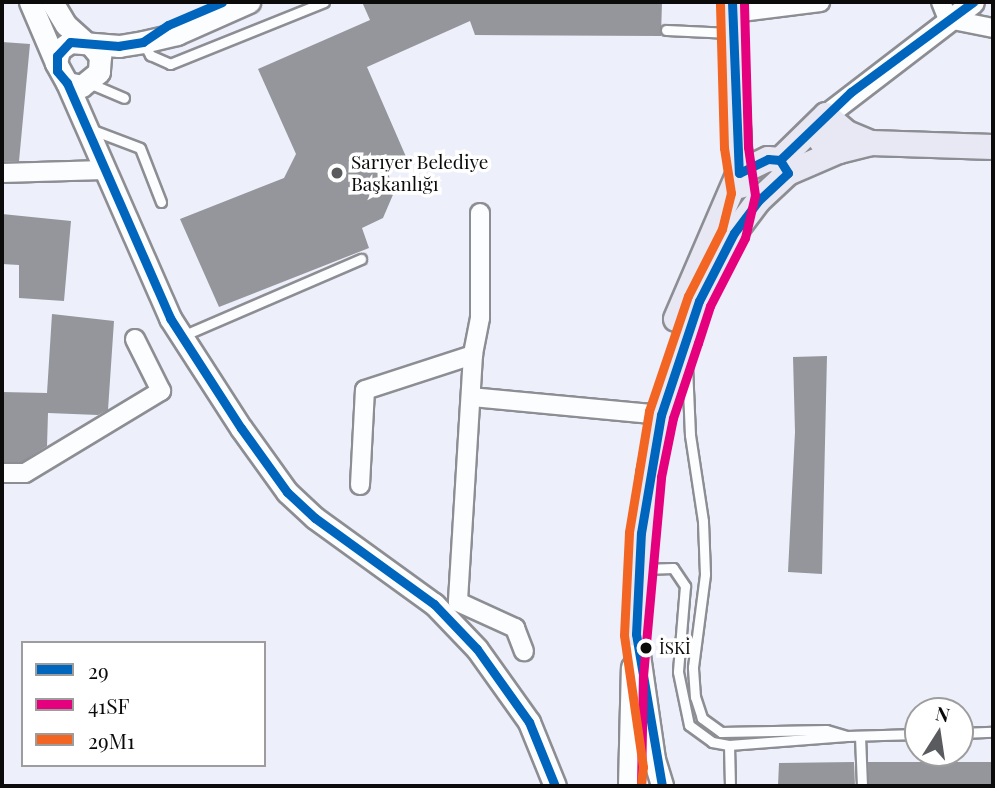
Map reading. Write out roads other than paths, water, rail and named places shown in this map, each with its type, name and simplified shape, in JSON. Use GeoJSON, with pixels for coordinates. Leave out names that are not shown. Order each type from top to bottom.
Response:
{"type":"FeatureCollection","features":[{"type":"Feature","properties":{"kind":"main road"},"geometry":{"type":"LineString","coordinates":[[733,16],[739,173],[743,193],[734,233]]}},
{"type":"Feature","properties":{"kind":"main road"},"geometry":{"type":"LineString","coordinates":[[819,122],[871,143]]}},
{"type":"Feature","properties":{"kind":"main road"},"geometry":{"type":"LineString","coordinates":[[819,122],[822,142],[839,151]]}},
{"type":"Feature","properties":{"kind":"main road"},"geometry":{"type":"LineString","coordinates":[[636,634],[638,571],[649,475],[661,415],[699,302],[734,233],[819,122]]}},
{"type":"Feature","properties":{"kind":"main road"},"geometry":{"type":"LineString","coordinates":[[661,415],[659,386],[671,335],[739,173],[757,162],[780,173],[839,151],[871,143],[993,147]]}},
{"type":"Feature","properties":{"kind":"street"},"geometry":{"type":"LineString","coordinates":[[30,2],[55,63],[67,83],[104,170],[182,336],[287,492],[315,518],[434,604],[477,649],[529,722],[555,786]]}},
{"type":"Feature","properties":{"kind":"street"},"geometry":{"type":"LineString","coordinates":[[52,2],[66,25],[100,56],[94,77]]}},
{"type":"Feature","properties":{"kind":"street"},"geometry":{"type":"LineString","coordinates":[[67,83],[94,77],[168,25],[222,2]]}},
{"type":"Feature","properties":{"kind":"street"},"geometry":{"type":"LineString","coordinates":[[55,63],[64,45],[143,42],[177,34],[249,2]]}},
{"type":"Feature","properties":{"kind":"street"},"geometry":{"type":"LineString","coordinates":[[733,16],[820,2]]}},
{"type":"Feature","properties":{"kind":"street"},"geometry":{"type":"LineString","coordinates":[[819,122],[945,10],[973,2]]}},
{"type":"Feature","properties":{"kind":"street"},"geometry":{"type":"LineString","coordinates":[[945,10],[993,28]]}},
{"type":"Feature","properties":{"kind":"street"},"geometry":{"type":"LineString","coordinates":[[2,173],[104,170]]}},
{"type":"Feature","properties":{"kind":"street"},"geometry":{"type":"LineString","coordinates":[[480,213],[480,318],[473,355],[458,602],[515,628],[524,651]]}},
{"type":"Feature","properties":{"kind":"street"},"geometry":{"type":"LineString","coordinates":[[2,473],[25,473],[160,391],[135,338]]}},
{"type":"Feature","properties":{"kind":"street"},"geometry":{"type":"LineString","coordinates":[[360,485],[365,390],[473,355]]}},
{"type":"Feature","properties":{"kind":"street"},"geometry":{"type":"LineString","coordinates":[[471,397],[661,415]]}},
{"type":"Feature","properties":{"kind":"street"},"geometry":{"type":"LineString","coordinates":[[636,634],[657,780]]}},
{"type":"Feature","properties":{"kind":"street"},"geometry":{"type":"LineString","coordinates":[[629,786],[636,634]]}},
{"type":"Feature","properties":{"kind":"lane"},"geometry":{"type":"LineString","coordinates":[[143,42],[150,55],[170,64],[324,2]]}},
{"type":"Feature","properties":{"kind":"lane"},"geometry":{"type":"LineString","coordinates":[[666,30],[733,16]]}},
{"type":"Feature","properties":{"kind":"lane"},"geometry":{"type":"LineString","coordinates":[[94,77],[124,98]]}},
{"type":"Feature","properties":{"kind":"lane"},"geometry":{"type":"LineString","coordinates":[[86,127],[140,148],[161,202]]}},
{"type":"Feature","properties":{"kind":"lane"},"geometry":{"type":"LineString","coordinates":[[182,336],[361,259]]}},
{"type":"Feature","properties":{"kind":"lane"},"geometry":{"type":"LineString","coordinates":[[686,339],[690,435],[703,522],[705,574],[693,667],[695,697],[702,718],[722,732],[826,730],[847,736]]}},
{"type":"Feature","properties":{"kind":"lane"},"geometry":{"type":"LineString","coordinates":[[638,571],[660,566],[673,568],[682,578],[678,672],[689,725],[712,742],[729,745],[904,734]]}},
{"type":"Feature","properties":{"kind":"lane"},"geometry":{"type":"LineString","coordinates":[[974,733],[993,732]]}},
{"type":"Feature","properties":{"kind":"lane"},"geometry":{"type":"LineString","coordinates":[[860,736],[862,786]]}},
{"type":"Feature","properties":{"kind":"lane"},"geometry":{"type":"LineString","coordinates":[[729,745],[730,786]]}},
{"type":"Feature","properties":{"kind":"place","name":"Sarıyer Belediye Başkanlığı"},"geometry":{"type":"Point","coordinates":[337,173]}},
{"type":"Feature","properties":{"kind":"place","name":"İSKİ"},"geometry":{"type":"Point","coordinates":[646,648]}}]}
